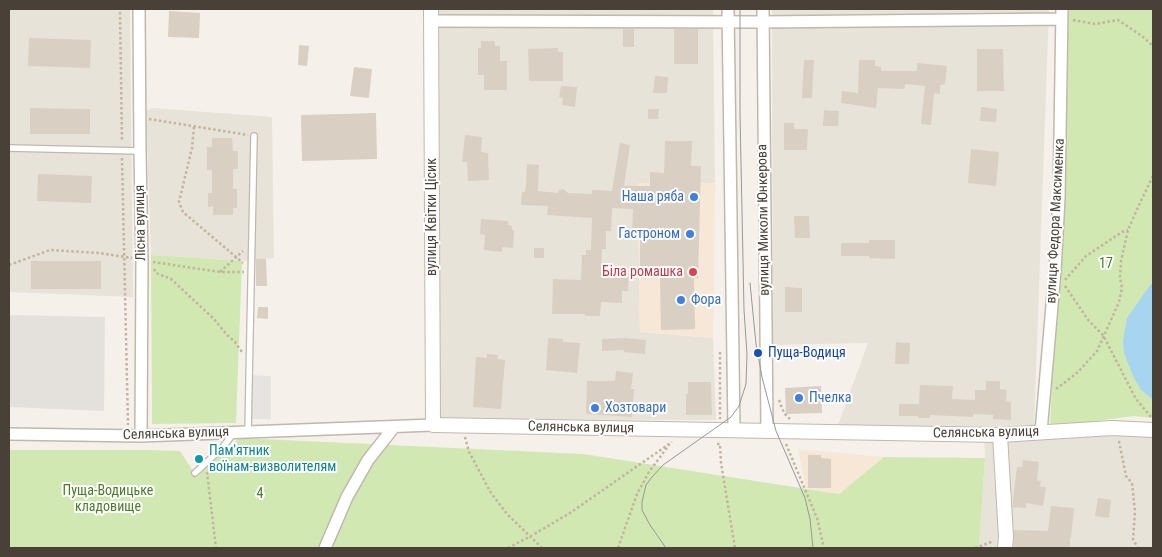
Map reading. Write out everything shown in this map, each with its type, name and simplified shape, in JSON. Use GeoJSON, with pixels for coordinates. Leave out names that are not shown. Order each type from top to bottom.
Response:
{"type":"FeatureCollection","features":[{"type":"Feature","properties":{"kind":"street","name":"Лісна вулиця"},"geometry":{"type":"LineString","coordinates":[[139,9],[142,261],[141,436]]}},
{"type":"Feature","properties":{"kind":"street"},"geometry":{"type":"LineString","coordinates":[[728,9],[734,430]]}},
{"type":"Feature","properties":{"kind":"street","name":"вулиця Миколи Юнкерова"},"geometry":{"type":"LineString","coordinates":[[763,9],[766,431]]}},
{"type":"Feature","properties":{"kind":"street"},"geometry":{"type":"LineString","coordinates":[[431,15],[762,22],[1062,14]]}},
{"type":"Feature","properties":{"kind":"street","name":"вулиця Федора Максименка"},"geometry":{"type":"LineString","coordinates":[[1042,432],[1059,198],[1062,14]]}},
{"type":"Feature","properties":{"kind":"street","name":"вулиця Квітки Цісик"},"geometry":{"type":"LineString","coordinates":[[431,15],[433,425]]}},
{"type":"Feature","properties":{"kind":"street","name":"Селянська вулиця"},"geometry":{"type":"LineString","coordinates":[[9,434],[141,436],[433,425],[1000,435],[1112,428],[1153,430]]}},
{"type":"Feature","properties":{"kind":"street"},"geometry":{"type":"LineString","coordinates":[[325,548],[347,497],[368,460],[394,427]]}},
{"type":"Feature","properties":{"kind":"street"},"geometry":{"type":"LineString","coordinates":[[1000,435],[1005,542]]}},
{"type":"Feature","properties":{"kind":"lane"},"geometry":{"type":"LineString","coordinates":[[248,432],[254,136]]}},
{"type":"Feature","properties":{"kind":"lane"},"geometry":{"type":"LineString","coordinates":[[9,148],[140,151]]}},
{"type":"Feature","properties":{"kind":"lane"},"geometry":{"type":"LineString","coordinates":[[195,474],[222,448],[234,432]]}},
{"type":"Feature","properties":{"kind":"path"},"geometry":{"type":"LineString","coordinates":[[120,12],[128,436]]}},
{"type":"Feature","properties":{"kind":"path"},"geometry":{"type":"LineString","coordinates":[[1062,14],[1094,24],[1118,20],[1153,46]]}},
{"type":"Feature","properties":{"kind":"path"},"geometry":{"type":"LineString","coordinates":[[139,118],[254,136]]}},
{"type":"Feature","properties":{"kind":"path"},"geometry":{"type":"LineString","coordinates":[[194,127],[192,148],[179,202],[183,212],[252,272]]}},
{"type":"Feature","properties":{"kind":"path"},"geometry":{"type":"LineString","coordinates":[[1045,398],[1077,372],[1097,351],[1119,302],[1122,288],[1120,277],[1121,261],[1128,230],[1153,176]]}},
{"type":"Feature","properties":{"kind":"path"},"geometry":{"type":"LineString","coordinates":[[1063,283],[1086,256],[1128,230]]}},
{"type":"Feature","properties":{"kind":"path"},"geometry":{"type":"LineString","coordinates":[[220,272],[252,243]]}},
{"type":"Feature","properties":{"kind":"path"},"geometry":{"type":"LineString","coordinates":[[142,261],[220,272],[252,272]]}},
{"type":"Feature","properties":{"kind":"path"},"geometry":{"type":"LineString","coordinates":[[1055,271],[1089,321],[1103,335],[1136,400],[1153,420]]}},
{"type":"Feature","properties":{"kind":"path"},"geometry":{"type":"LineString","coordinates":[[779,397],[784,414],[792,420]]}},
{"type":"Feature","properties":{"kind":"path"},"geometry":{"type":"LineString","coordinates":[[463,426],[469,452],[492,493],[507,514],[542,548]]}},
{"type":"Feature","properties":{"kind":"path"},"geometry":{"type":"LineString","coordinates":[[1112,428],[1120,442],[1126,476],[1132,483],[1135,512],[1133,539],[1138,548]]}},
{"type":"Feature","properties":{"kind":"path"},"geometry":{"type":"LineString","coordinates":[[663,442],[680,442]]}},
{"type":"Feature","properties":{"kind":"path"},"geometry":{"type":"LineString","coordinates":[[508,548],[570,513],[672,442]]}},
{"type":"Feature","properties":{"kind":"path"},"geometry":{"type":"LineString","coordinates":[[618,548],[637,494],[649,472],[672,442]]}},
{"type":"Feature","properties":{"kind":"path"},"geometry":{"type":"LineString","coordinates":[[714,444],[720,444],[721,463],[734,548]]}},
{"type":"Feature","properties":{"kind":"path"},"geometry":{"type":"LineString","coordinates":[[786,444],[817,518],[824,548]]}},
{"type":"Feature","properties":{"kind":"path"},"geometry":{"type":"LineString","coordinates":[[206,463],[216,548]]}},
{"type":"Feature","properties":{"kind":"path"},"geometry":{"type":"LineString","coordinates":[[975,548],[1005,542]]}},
{"type":"Feature","properties":{"kind":"shaded area"},"geometry":{"type":"Polygon","coordinates":[[[9,9],[130,9],[133,297],[9,292],[9,9]]]}},
{"type":"Feature","properties":{"kind":"shaded area"},"geometry":{"type":"Polygon","coordinates":[[[436,9],[713,9],[715,183],[638,184],[640,332],[713,338],[716,420],[439,419],[436,9]]]}},
{"type":"Feature","properties":{"kind":"shaded area"},"geometry":{"type":"Polygon","coordinates":[[[772,9],[1049,9],[1034,427],[838,425],[868,343],[773,345],[772,9]]]}},
{"type":"Feature","properties":{"kind":"shaded area"},"geometry":{"type":"Polygon","coordinates":[[[153,108],[272,117],[274,258],[241,261],[151,255],[146,111],[153,108]]]}},
{"type":"Feature","properties":{"kind":"shaded area"},"geometry":{"type":"Polygon","coordinates":[[[638,183],[715,183],[713,338],[640,332],[638,183]]]}},
{"type":"Feature","properties":{"kind":"shaded area"},"geometry":{"type":"Polygon","coordinates":[[[9,315],[105,317],[104,411],[9,407],[9,315]]]}},
{"type":"Feature","properties":{"kind":"shaded area"},"geometry":{"type":"Polygon","coordinates":[[[249,375],[271,376],[271,419],[249,419],[249,375]]]}},
{"type":"Feature","properties":{"kind":"shaded area"},"geometry":{"type":"Polygon","coordinates":[[[1153,430],[1153,548],[979,548],[985,458],[984,438],[1153,430]]]}},
{"type":"Feature","properties":{"kind":"shaded area"},"geometry":{"type":"Polygon","coordinates":[[[798,449],[884,457],[839,494],[806,488],[798,449]]]}},
{"type":"Feature","properties":{"kind":"green space","name":"17"},"geometry":{"type":"Polygon","coordinates":[[[1069,9],[1153,9],[1153,281],[1151,283],[1141,390],[1153,400],[1153,418],[1134,416],[1050,427],[1069,9]]]}},
{"type":"Feature","properties":{"kind":"green space"},"geometry":{"type":"Polygon","coordinates":[[[151,255],[242,261],[236,423],[152,424],[151,255]]]}},
{"type":"Feature","properties":{"kind":"green space","name":"4"},"geometry":{"type":"Polygon","coordinates":[[[239,438],[583,454],[839,494],[884,457],[985,458],[979,548],[9,548],[9,450],[180,451],[197,477],[239,438]]]}},
{"type":"Feature","properties":{"kind":"water"},"geometry":{"type":"Polygon","coordinates":[[[1153,281],[1153,400],[1141,390],[1133,376],[1124,353],[1123,340],[1127,318],[1153,281]]]}},
{"type":"Feature","properties":{"kind":"building"},"geometry":{"type":"Polygon","coordinates":[[[169,11],[200,13],[199,38],[168,37],[169,11]]]}},
{"type":"Feature","properties":{"kind":"building"},"geometry":{"type":"Polygon","coordinates":[[[623,29],[634,29],[634,47],[623,47],[623,29]]]}},
{"type":"Feature","properties":{"kind":"building"},"geometry":{"type":"Polygon","coordinates":[[[674,29],[698,29],[698,64],[674,64],[674,29]]]}},
{"type":"Feature","properties":{"kind":"building"},"geometry":{"type":"Polygon","coordinates":[[[29,38],[91,40],[90,68],[28,66],[29,38]]]}},
{"type":"Feature","properties":{"kind":"building"},"geometry":{"type":"Polygon","coordinates":[[[481,41],[495,41],[495,46],[500,46],[500,61],[507,61],[507,90],[484,90],[484,75],[478,75],[478,48],[481,48],[481,41]]]}},
{"type":"Feature","properties":{"kind":"building"},"geometry":{"type":"Polygon","coordinates":[[[299,45],[309,46],[307,66],[298,65],[299,45]]]}},
{"type":"Feature","properties":{"kind":"building"},"geometry":{"type":"Polygon","coordinates":[[[558,48],[558,52],[563,52],[563,81],[529,81],[528,49],[558,48]]]}},
{"type":"Feature","properties":{"kind":"building"},"geometry":{"type":"Polygon","coordinates":[[[977,49],[1003,49],[1004,91],[977,91],[977,49]]]}},
{"type":"Feature","properties":{"kind":"building"},"geometry":{"type":"Polygon","coordinates":[[[804,60],[814,60],[812,98],[802,98],[804,60]]]}},
{"type":"Feature","properties":{"kind":"building"},"geometry":{"type":"Polygon","coordinates":[[[859,60],[875,60],[875,66],[881,67],[881,71],[917,71],[917,63],[947,66],[945,84],[940,85],[940,94],[934,93],[931,125],[921,124],[925,86],[905,84],[904,89],[878,88],[876,108],[841,103],[842,91],[858,93],[859,60]]]}},
{"type":"Feature","properties":{"kind":"building"},"geometry":{"type":"Polygon","coordinates":[[[354,67],[372,69],[369,98],[350,96],[354,67]]]}},
{"type":"Feature","properties":{"kind":"building"},"geometry":{"type":"Polygon","coordinates":[[[655,76],[668,77],[667,93],[653,93],[655,76]]]}},
{"type":"Feature","properties":{"kind":"building"},"geometry":{"type":"Polygon","coordinates":[[[561,86],[577,87],[575,107],[562,105],[563,98],[559,97],[561,86]]]}},
{"type":"Feature","properties":{"kind":"building"},"geometry":{"type":"Polygon","coordinates":[[[981,107],[997,109],[996,122],[980,121],[981,107]]]}},
{"type":"Feature","properties":{"kind":"building"},"geometry":{"type":"Polygon","coordinates":[[[30,108],[90,109],[90,134],[30,134],[30,108]]]}},
{"type":"Feature","properties":{"kind":"building"},"geometry":{"type":"Polygon","coordinates":[[[648,109],[659,109],[658,119],[648,119],[648,109]]]}},
{"type":"Feature","properties":{"kind":"building"},"geometry":{"type":"Polygon","coordinates":[[[824,110],[839,111],[838,126],[823,126],[824,110]]]}},
{"type":"Feature","properties":{"kind":"building"},"geometry":{"type":"Polygon","coordinates":[[[376,113],[377,159],[302,161],[301,115],[376,113]]]}},
{"type":"Feature","properties":{"kind":"building"},"geometry":{"type":"Polygon","coordinates":[[[784,123],[794,123],[794,129],[808,129],[807,150],[784,150],[784,123]]]}},
{"type":"Feature","properties":{"kind":"building"},"geometry":{"type":"Polygon","coordinates":[[[465,135],[482,137],[481,152],[488,153],[489,180],[468,181],[467,162],[462,162],[465,135]]]}},
{"type":"Feature","properties":{"kind":"building"},"geometry":{"type":"Polygon","coordinates":[[[212,138],[232,138],[233,151],[238,151],[238,169],[233,169],[233,189],[237,189],[237,208],[233,208],[233,215],[213,215],[213,206],[208,207],[208,193],[212,193],[212,170],[207,170],[207,147],[212,147],[212,138]]]}},
{"type":"Feature","properties":{"kind":"building"},"geometry":{"type":"Polygon","coordinates":[[[665,141],[692,141],[691,166],[701,166],[698,278],[694,278],[695,329],[661,330],[660,278],[640,278],[640,238],[635,238],[635,232],[632,232],[633,209],[612,208],[611,231],[606,231],[606,249],[602,249],[601,273],[629,274],[628,291],[622,291],[622,303],[601,302],[600,316],[552,314],[553,279],[581,280],[582,255],[586,255],[586,250],[591,250],[592,218],[547,215],[548,206],[521,205],[522,192],[525,192],[527,164],[539,165],[538,191],[558,193],[559,190],[563,189],[568,193],[592,194],[592,190],[612,191],[620,143],[630,145],[624,186],[650,186],[650,172],[664,173],[665,141]]]}},
{"type":"Feature","properties":{"kind":"building"},"geometry":{"type":"Polygon","coordinates":[[[971,149],[999,152],[996,186],[968,183],[971,149]]]}},
{"type":"Feature","properties":{"kind":"building"},"geometry":{"type":"Polygon","coordinates":[[[38,174],[92,176],[91,203],[37,201],[38,174]]]}},
{"type":"Feature","properties":{"kind":"building"},"geometry":{"type":"Polygon","coordinates":[[[794,216],[809,216],[810,238],[795,238],[794,216]]]}},
{"type":"Feature","properties":{"kind":"building"},"geometry":{"type":"Polygon","coordinates":[[[481,219],[508,221],[508,225],[512,226],[512,230],[514,230],[513,248],[502,247],[502,252],[484,250],[485,235],[480,234],[481,219]]]}},
{"type":"Feature","properties":{"kind":"building"},"geometry":{"type":"Polygon","coordinates":[[[869,240],[895,240],[895,259],[869,258],[869,256],[841,256],[841,243],[869,243],[869,240]]]}},
{"type":"Feature","properties":{"kind":"building"},"geometry":{"type":"Polygon","coordinates":[[[534,248],[544,248],[544,258],[534,258],[534,248]]]}},
{"type":"Feature","properties":{"kind":"building"},"geometry":{"type":"Polygon","coordinates":[[[256,259],[266,259],[267,286],[256,286],[256,259]]]}},
{"type":"Feature","properties":{"kind":"building"},"geometry":{"type":"Polygon","coordinates":[[[31,261],[101,261],[101,289],[31,289],[31,261]]]}},
{"type":"Feature","properties":{"kind":"building"},"geometry":{"type":"Polygon","coordinates":[[[785,287],[802,288],[802,312],[785,312],[785,287]]]}},
{"type":"Feature","properties":{"kind":"building"},"geometry":{"type":"Polygon","coordinates":[[[258,307],[268,307],[268,319],[257,318],[258,307]]]}},
{"type":"Feature","properties":{"kind":"building"},"geometry":{"type":"Polygon","coordinates":[[[548,338],[563,339],[563,342],[580,343],[577,373],[546,370],[548,338]]]}},
{"type":"Feature","properties":{"kind":"building"},"geometry":{"type":"Polygon","coordinates":[[[625,338],[646,340],[645,354],[624,352],[624,350],[602,351],[602,339],[625,338]]]}},
{"type":"Feature","properties":{"kind":"building"},"geometry":{"type":"Polygon","coordinates":[[[896,342],[910,343],[909,364],[895,364],[896,342]]]}},
{"type":"Feature","properties":{"kind":"building"},"geometry":{"type":"Polygon","coordinates":[[[487,354],[498,355],[497,359],[505,360],[501,409],[473,407],[476,357],[487,358],[487,354]]]}},
{"type":"Feature","properties":{"kind":"building"},"geometry":{"type":"Polygon","coordinates":[[[616,371],[633,373],[631,389],[634,389],[632,417],[586,414],[587,381],[615,381],[616,371]]]}},
{"type":"Feature","properties":{"kind":"building"},"geometry":{"type":"Polygon","coordinates":[[[986,381],[1000,381],[1000,389],[1007,390],[1006,401],[1011,402],[1011,420],[993,419],[993,415],[973,414],[973,417],[930,415],[930,418],[918,418],[918,416],[899,416],[899,404],[919,404],[920,385],[953,386],[952,399],[975,400],[975,390],[986,390],[986,381]]]}},
{"type":"Feature","properties":{"kind":"building"},"geometry":{"type":"Polygon","coordinates":[[[688,382],[711,382],[712,415],[686,415],[688,382]]]}},
{"type":"Feature","properties":{"kind":"building"},"geometry":{"type":"Polygon","coordinates":[[[821,386],[822,413],[786,414],[785,388],[821,386]]]}},
{"type":"Feature","properties":{"kind":"building"},"geometry":{"type":"Polygon","coordinates":[[[808,455],[821,455],[821,458],[831,459],[831,488],[808,488],[808,455]]]}},
{"type":"Feature","properties":{"kind":"building"},"geometry":{"type":"Polygon","coordinates":[[[1023,460],[1039,462],[1037,480],[1041,481],[1040,487],[1046,487],[1043,506],[1026,503],[1026,508],[1013,507],[1017,467],[1022,467],[1023,460]]]}},
{"type":"Feature","properties":{"kind":"building"},"geometry":{"type":"Polygon","coordinates":[[[1098,498],[1111,500],[1109,518],[1095,516],[1098,498]]]}},
{"type":"Feature","properties":{"kind":"building"},"geometry":{"type":"Polygon","coordinates":[[[1051,506],[1074,508],[1070,548],[1014,547],[1014,530],[1048,531],[1051,506]]]}},
{"type":"Feature","properties":{"kind":"tram line"},"geometry":{"type":"LineString","coordinates":[[666,548],[642,510],[646,485],[663,465],[731,417],[739,406],[746,384],[747,354],[744,310],[740,113],[740,9]]}},
{"type":"Feature","properties":{"kind":"tram line"},"geometry":{"type":"LineString","coordinates":[[750,283],[756,344],[762,377],[776,431],[805,498],[810,519],[813,548]]}},
{"type":"Feature","properties":{"kind":"place","name":"Наша ряба"},"geometry":{"type":"Point","coordinates":[694,197]}},
{"type":"Feature","properties":{"kind":"place","name":"Гастроном"},"geometry":{"type":"Point","coordinates":[690,234]}},
{"type":"Feature","properties":{"kind":"place","name":"Біла ромашка"},"geometry":{"type":"Point","coordinates":[693,272]}},
{"type":"Feature","properties":{"kind":"place","name":"Фора"},"geometry":{"type":"Point","coordinates":[681,300]}},
{"type":"Feature","properties":{"kind":"place","name":"Пуща-Водиця"},"geometry":{"type":"Point","coordinates":[758,353]}},
{"type":"Feature","properties":{"kind":"place","name":"Пчелка"},"geometry":{"type":"Point","coordinates":[799,398]}},
{"type":"Feature","properties":{"kind":"place","name":"Хозтовари"},"geometry":{"type":"Point","coordinates":[595,408]}},
{"type":"Feature","properties":{"kind":"place","name":"Пам'ятник воїнам-визволителям"},"geometry":{"type":"Point","coordinates":[199,459]}},
{"type":"Feature","properties":{"kind":"park label","name":"Пуща-Водицьке кладовище"},"geometry":{"type":"Point","coordinates":[108,500]}}]}
